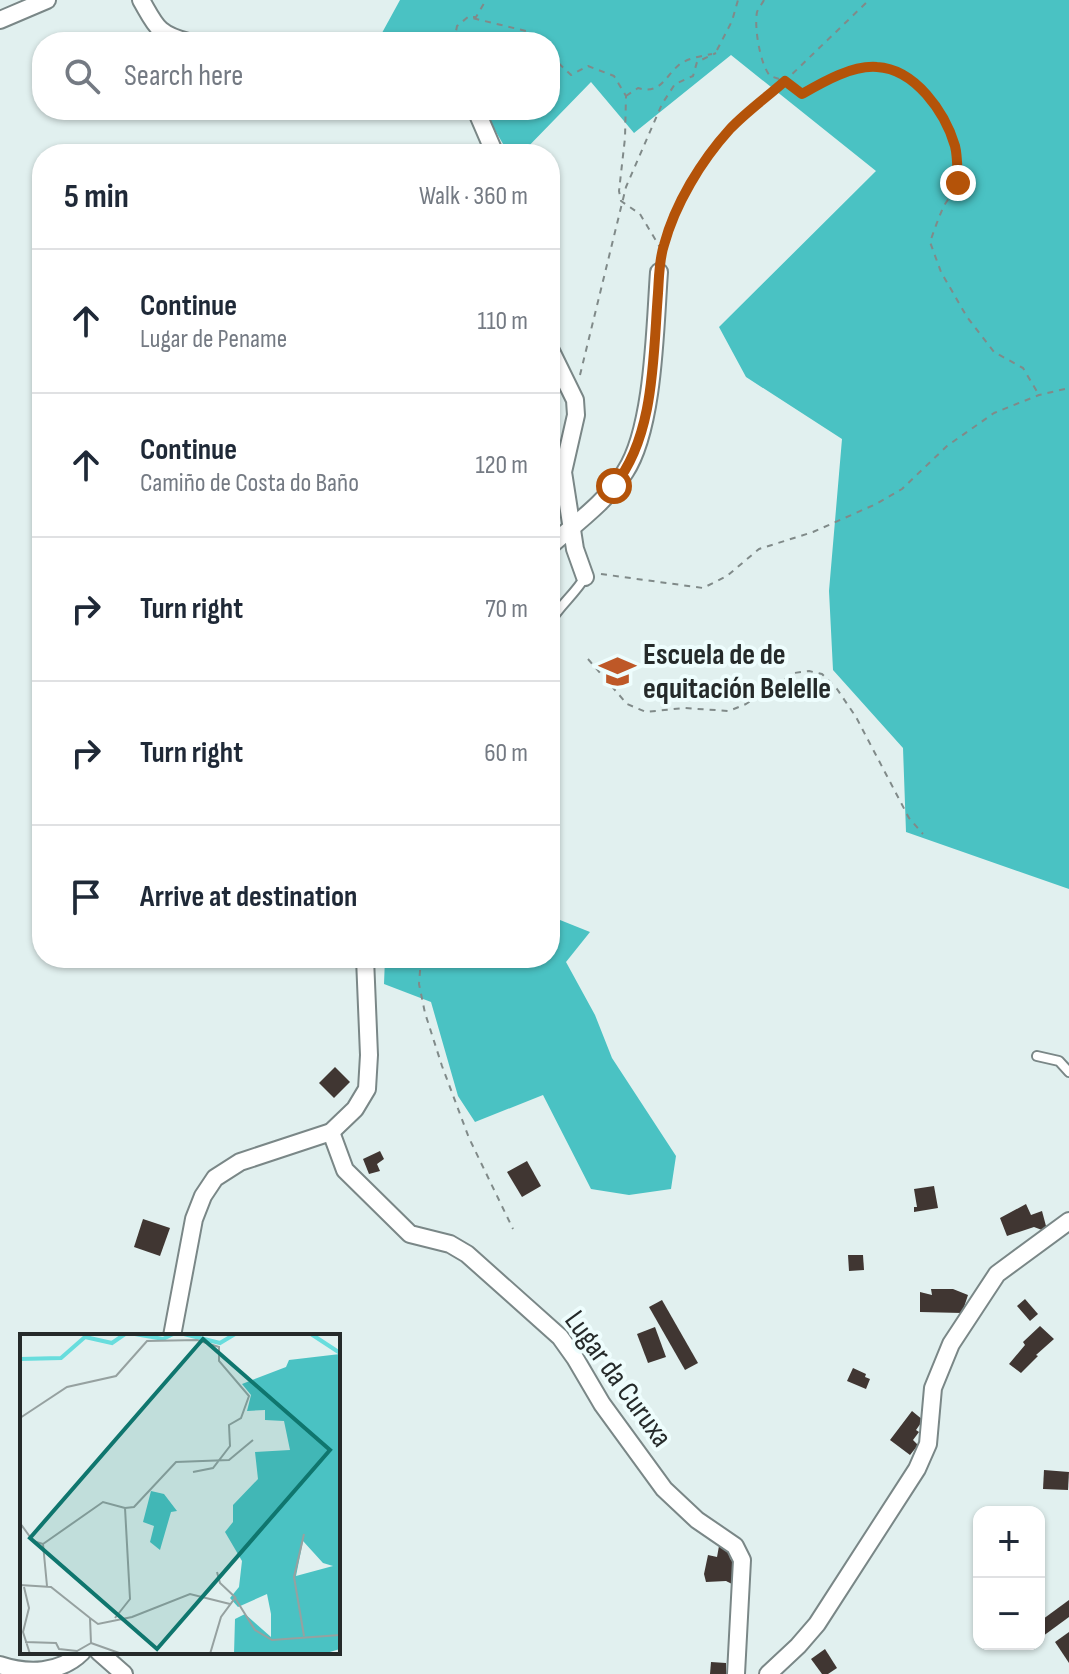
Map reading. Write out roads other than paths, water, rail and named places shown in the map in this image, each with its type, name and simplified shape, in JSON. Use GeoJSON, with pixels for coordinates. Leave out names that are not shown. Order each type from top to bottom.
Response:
{"type":"FeatureCollection","features":[{"type":"Feature","properties":{"kind":"street"},"geometry":{"type":"LineString","coordinates":[[0,20],[47,0]]}},
{"type":"Feature","properties":{"kind":"street"},"geometry":{"type":"LineString","coordinates":[[141,0],[163,32]]}},
{"type":"Feature","properties":{"kind":"street"},"geometry":{"type":"LineString","coordinates":[[480,120],[491,144]]}},
{"type":"Feature","properties":{"kind":"street"},"geometry":{"type":"LineString","coordinates":[[560,537],[626,472],[637,445],[646,413],[659,272]]}},
{"type":"Feature","properties":{"kind":"street"},"geometry":{"type":"LineString","coordinates":[[560,369],[575,400],[576,415],[563,472],[583,572]]}},
{"type":"Feature","properties":{"kind":"street"},"geometry":{"type":"LineString","coordinates":[[172,1334],[194,1219],[203,1196],[215,1178],[240,1162],[331,1132],[355,1109],[367,1089],[369,1055],[365,968]]}},
{"type":"Feature","properties":{"kind":"street","name":"Lugar da Curuxa"},"geometry":{"type":"LineString","coordinates":[[331,1132],[345,1170],[410,1234],[450,1244],[467,1254],[560,1337],[602,1404],[664,1489],[697,1520],[735,1546],[742,1560],[736,1674]]}},
{"type":"Feature","properties":{"kind":"street"},"geometry":{"type":"LineString","coordinates":[[768,1674],[817,1624],[917,1469],[928,1444],[933,1388],[951,1344],[997,1274],[1069,1221]]}},
{"type":"Feature","properties":{"kind":"street"},"geometry":{"type":"LineString","coordinates":[[0,1665],[14,1671],[49,1670],[79,1654]]}},
{"type":"Feature","properties":{"kind":"street"},"geometry":{"type":"LineString","coordinates":[[101,1654],[124,1674]]}},
{"type":"Feature","properties":{"kind":"lane"},"geometry":{"type":"LineString","coordinates":[[560,606],[575,593],[583,572]]}},
{"type":"Feature","properties":{"kind":"lane"},"geometry":{"type":"LineString","coordinates":[[1037,1056],[1059,1061],[1069,1072]]}},
{"type":"Feature","properties":{"kind":"place","name":"Escuela de de equitación Belelle"},"geometry":{"type":"Point","coordinates":[617,672]}}]}
